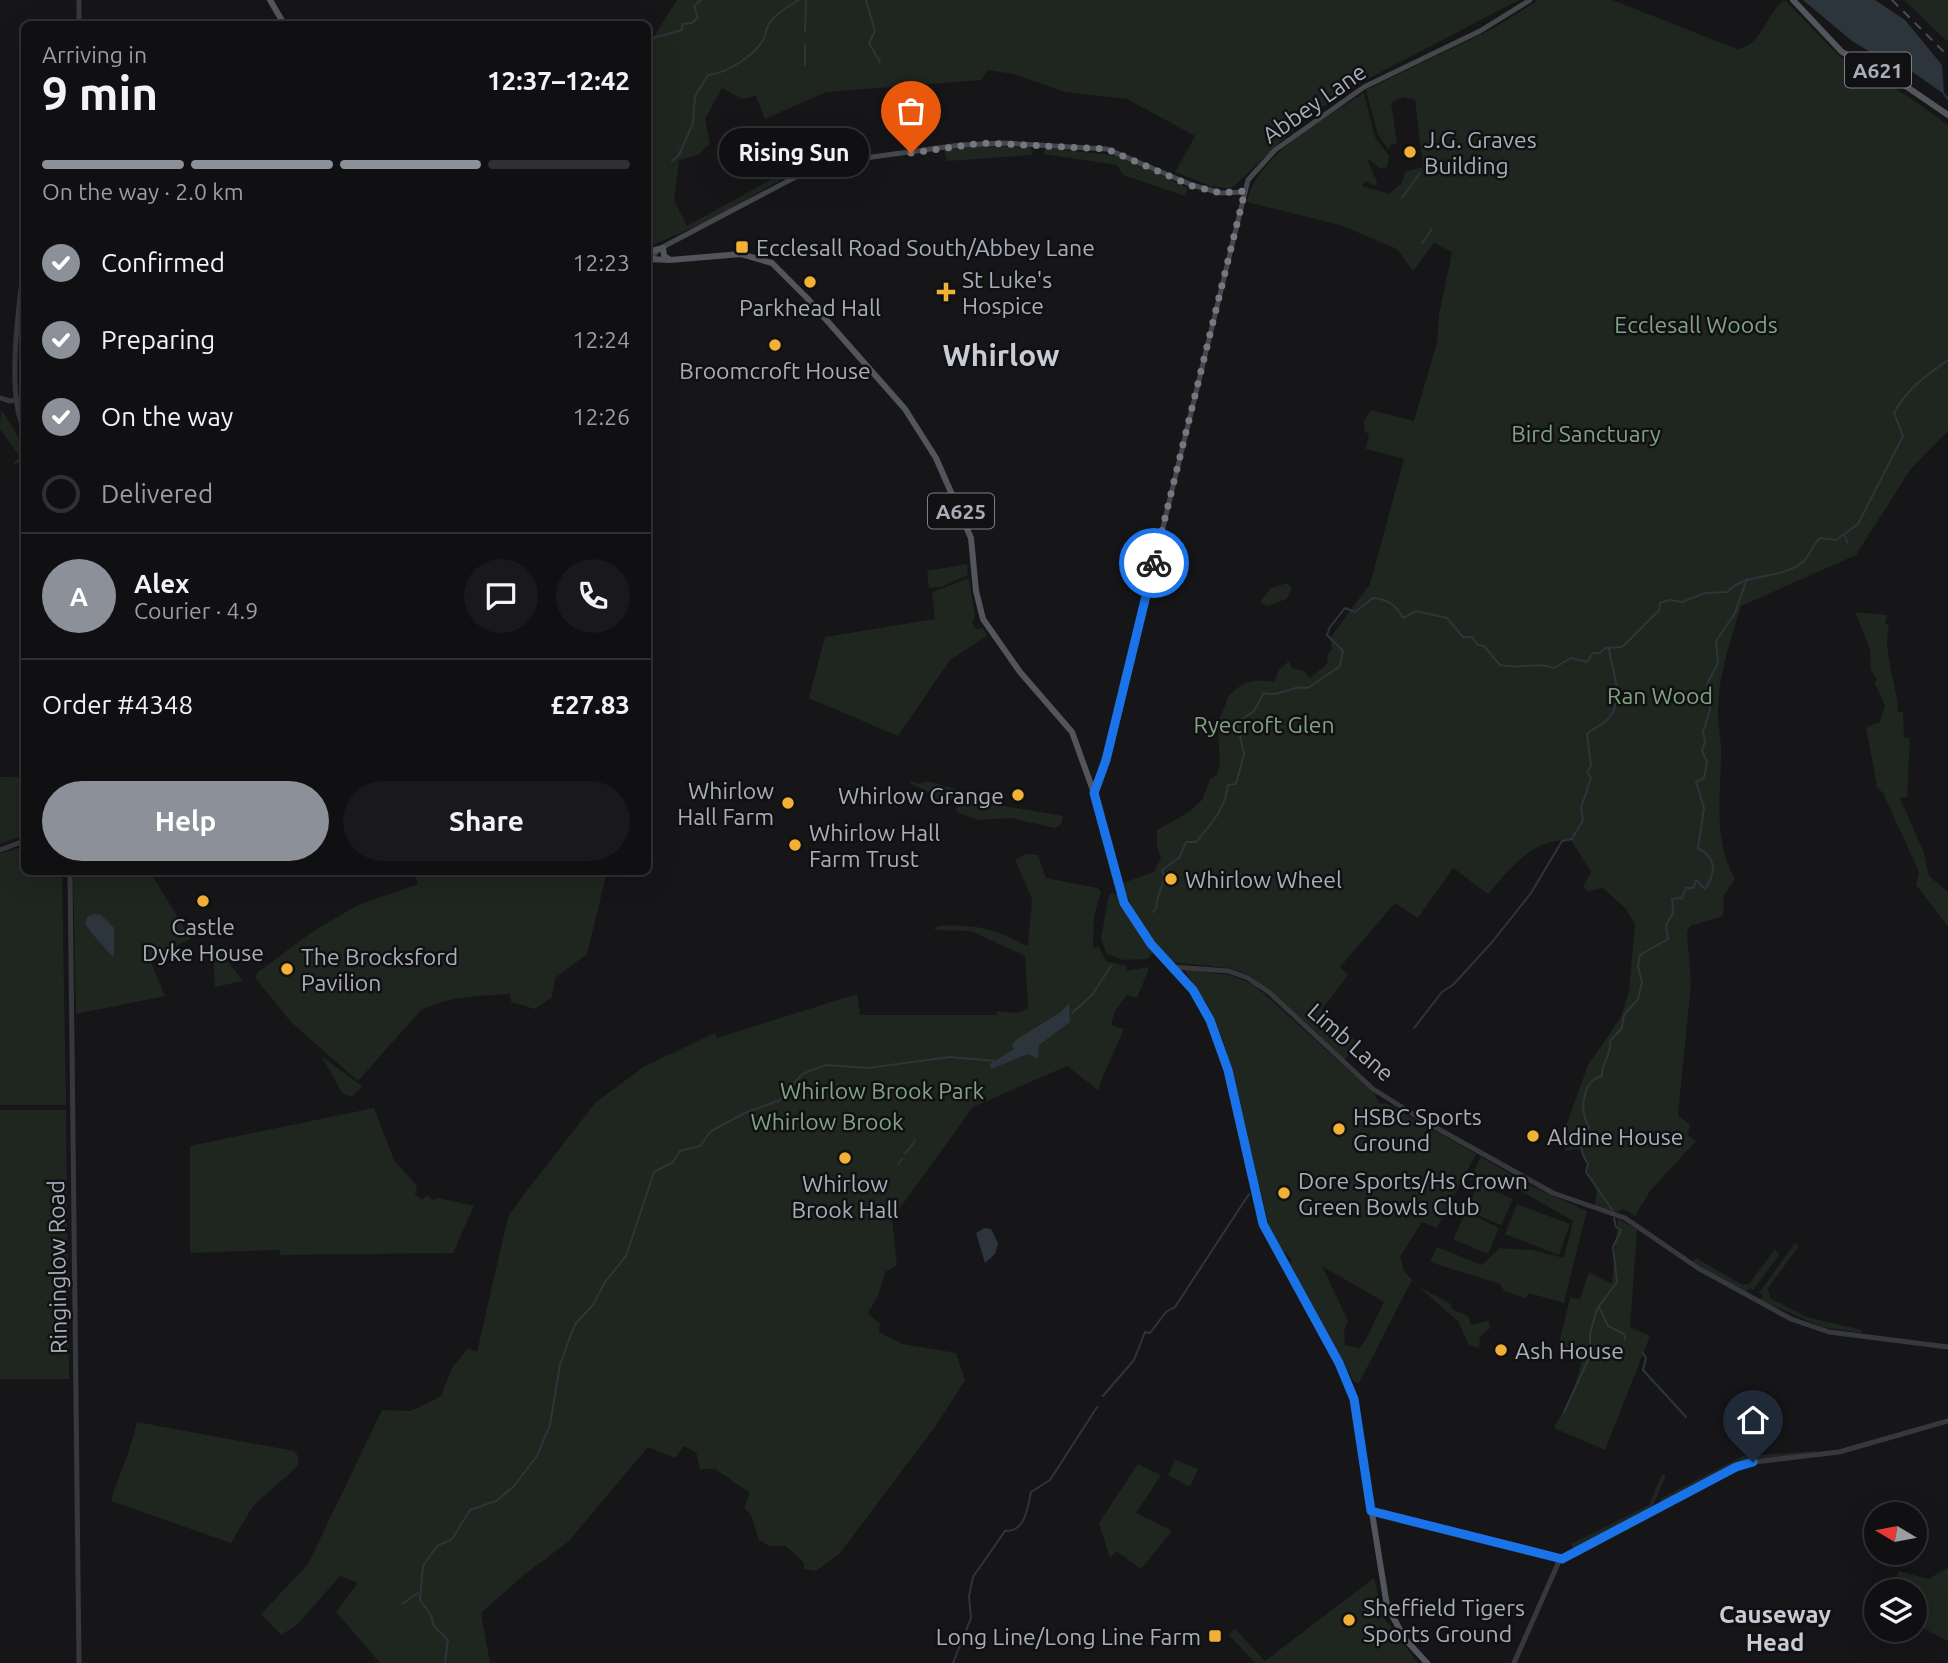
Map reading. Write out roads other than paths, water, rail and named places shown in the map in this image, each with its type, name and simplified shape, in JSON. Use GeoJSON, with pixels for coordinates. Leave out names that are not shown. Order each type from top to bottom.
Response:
{"type":"FeatureCollection","features":[{"type":"Feature","properties":{"kind":"main road"},"geometry":{"type":"LineString","coordinates":[[270,0],[282,21]]}},
{"type":"Feature","properties":{"kind":"main road","name":"Abbey Lane"},"geometry":{"type":"LineString","coordinates":[[1094,793],[1106,760],[1245,191],[1256,168],[1275,150],[1348,97],[1383,76],[1480,30],[1530,0]]}},
{"type":"Feature","properties":{"kind":"main road","name":"A621"},"geometry":{"type":"LineString","coordinates":[[1793,0],[1842,52],[1891,76],[1948,115]]}},
{"type":"Feature","properties":{"kind":"main road"},"geometry":{"type":"LineString","coordinates":[[651,254],[809,170],[849,160],[960,145],[1004,143],[1107,149],[1192,186],[1221,193],[1245,191]]}},
{"type":"Feature","properties":{"kind":"main road"},"geometry":{"type":"LineString","coordinates":[[661,249],[664,256],[670,260]]}},
{"type":"Feature","properties":{"kind":"main road","name":"A625"},"geometry":{"type":"LineString","coordinates":[[651,257],[670,260],[740,254],[772,264],[807,298],[905,409],[936,458],[967,524],[974,552],[976,591],[984,619],[1020,672],[1072,733],[1094,793],[1124,903],[1144,934],[1198,998],[1222,1051],[1263,1224],[1350,1389],[1387,1606],[1405,1639],[1427,1663]]}},
{"type":"Feature","properties":{"kind":"street"},"geometry":{"type":"LineString","coordinates":[[79,0],[79,21]]}},
{"type":"Feature","properties":{"kind":"street"},"geometry":{"type":"LineString","coordinates":[[21,294],[16,401],[21,418]]}},
{"type":"Feature","properties":{"kind":"street"},"geometry":{"type":"LineString","coordinates":[[0,398],[21,400]]}},
{"type":"Feature","properties":{"kind":"street"},"geometry":{"type":"LineString","coordinates":[[0,850],[21,842]]}},
{"type":"Feature","properties":{"kind":"street","name":"Ringinglow Road"},"geometry":{"type":"LineString","coordinates":[[69,875],[79,1663]]}},
{"type":"Feature","properties":{"kind":"street","name":"Limb Lane"},"geometry":{"type":"LineString","coordinates":[[1172,967],[1229,971],[1248,978],[1270,993],[1373,1089],[1424,1121],[1553,1193],[1625,1218],[1698,1268],[1759,1303],[1817,1329],[1948,1347]]}},
{"type":"Feature","properties":{"kind":"street"},"geometry":{"type":"LineString","coordinates":[[1514,1663],[1560,1559],[1742,1465],[1839,1452],[1948,1421]]}},
{"type":"Feature","properties":{"kind":"street"},"geometry":{"type":"LineString","coordinates":[[1371,1511],[1560,1559]]}},
{"type":"Feature","properties":{"kind":"waterway"},"geometry":{"type":"LineString","coordinates":[[651,41],[653,38],[682,30],[682,24],[692,23],[698,17],[694,6],[701,0]]}},
{"type":"Feature","properties":{"kind":"waterway"},"geometry":{"type":"LineString","coordinates":[[672,161],[679,155],[693,123],[695,96],[708,75],[723,71],[747,58],[763,40],[772,20],[799,0]]}},
{"type":"Feature","properties":{"kind":"waterway"},"geometry":{"type":"LineString","coordinates":[[805,32],[806,0]]}},
{"type":"Feature","properties":{"kind":"waterway"},"geometry":{"type":"LineString","coordinates":[[866,0],[875,31],[869,43],[880,62]]}},
{"type":"Feature","properties":{"kind":"waterway"},"geometry":{"type":"LineString","coordinates":[[805,45],[805,65]]}},
{"type":"Feature","properties":{"kind":"waterway"},"geometry":{"type":"LineString","coordinates":[[1944,94],[1948,99]]}},
{"type":"Feature","properties":{"kind":"waterway"},"geometry":{"type":"LineString","coordinates":[[1402,198],[1420,173]]}},
{"type":"Feature","properties":{"kind":"waterway"},"geometry":{"type":"LineString","coordinates":[[1422,243],[1432,229]]}},
{"type":"Feature","properties":{"kind":"waterway"},"geometry":{"type":"LineString","coordinates":[[1153,912],[1163,884],[1162,870],[1179,858],[1186,842],[1196,842],[1221,809],[1228,785],[1236,784],[1244,754],[1237,723],[1254,711],[1264,693],[1275,694],[1308,688],[1340,666],[1343,651],[1327,635],[1345,608],[1355,612],[1373,598],[1391,604],[1403,618],[1416,611],[1447,618],[1463,637],[1472,637],[1478,645],[1484,646],[1500,665],[1540,665],[1554,668],[1571,658],[1587,662],[1593,653],[1600,653],[1605,648],[1623,646],[1659,611],[1660,603],[1669,600],[1682,602],[1705,593],[1727,592],[1744,581],[1785,571],[1804,561],[1820,538],[1836,540],[1858,524],[1903,436],[1894,413],[1917,384],[1948,360]]}},
{"type":"Feature","properties":{"kind":"waterway"},"geometry":{"type":"LineString","coordinates":[[1845,536],[1848,544]]}},
{"type":"Feature","properties":{"kind":"waterway"},"geometry":{"type":"LineString","coordinates":[[1613,1211],[1586,1172],[1588,1164],[1581,1146],[1589,1127],[1584,1113],[1584,1097],[1590,1084],[1602,1076],[1610,1041],[1622,1028],[1624,1015],[1638,999],[1642,982],[1638,966],[1640,955],[1668,939],[1666,925],[1673,913],[1672,899],[1682,898],[1686,888],[1693,888],[1696,880],[1705,889],[1713,872],[1709,856],[1698,848],[1704,808],[1696,782],[1704,778],[1707,762],[1702,751],[1705,742],[1703,732],[1710,710],[1707,684],[1718,663],[1716,641],[1735,613],[1747,579]]}},
{"type":"Feature","properties":{"kind":"waterway"},"geometry":{"type":"LineString","coordinates":[[1414,1028],[1442,992],[1453,985],[1493,941],[1531,893],[1562,841],[1572,839],[1583,820],[1581,808],[1591,778],[1587,772],[1591,766],[1587,734],[1606,721],[1616,705],[1616,686],[1609,649]]}},
{"type":"Feature","properties":{"kind":"waterway"},"geometry":{"type":"LineString","coordinates":[[1072,1013],[1092,995],[1111,966]]}},
{"type":"Feature","properties":{"kind":"waterway"},"geometry":{"type":"LineString","coordinates":[[445,1663],[448,1640],[434,1626],[431,1615],[420,1600],[423,1566],[437,1546],[452,1539],[470,1510],[496,1501],[514,1486],[537,1456],[550,1425],[560,1365],[571,1334],[576,1323],[593,1305],[605,1282],[626,1256],[654,1172],[673,1162],[680,1151],[700,1146],[711,1131],[745,1113],[780,1100],[802,1074],[826,1065],[868,1068],[950,1057],[996,1061]]}},
{"type":"Feature","properties":{"kind":"waterway"},"geometry":{"type":"LineString","coordinates":[[905,1154],[915,1141]]}},
{"type":"Feature","properties":{"kind":"waterway"},"geometry":{"type":"LineString","coordinates":[[898,1164],[902,1159]]}},
{"type":"Feature","properties":{"kind":"waterway"},"geometry":{"type":"LineString","coordinates":[[1103,1396],[1134,1360],[1145,1332],[1150,1333],[1166,1312],[1175,1307],[1249,1194]]}},
{"type":"Feature","properties":{"kind":"waterway"},"geometry":{"type":"LineString","coordinates":[[1564,1412],[1590,1356],[1590,1334],[1597,1309],[1617,1282],[1613,1247],[1621,1230],[1616,1227],[1614,1218]]}},
{"type":"Feature","properties":{"kind":"waterway"},"geometry":{"type":"LineString","coordinates":[[1599,1307],[1608,1326],[1624,1334],[1625,1339]]}},
{"type":"Feature","properties":{"kind":"waterway"},"geometry":{"type":"LineString","coordinates":[[1643,1353],[1646,1358],[1643,1370],[1686,1417]]}},
{"type":"Feature","properties":{"kind":"waterway"},"geometry":{"type":"LineString","coordinates":[[953,1663],[971,1618],[969,1596],[973,1577],[1005,1531],[1012,1530],[1021,1523],[1027,1512],[1031,1492],[1050,1480],[1097,1407]]}},
{"type":"Feature","properties":{"kind":"waterway"},"geometry":{"type":"LineString","coordinates":[[402,1604],[418,1593]]}},
{"type":"Feature","properties":{"kind":"railway"},"geometry":{"type":"LineString","coordinates":[[1892,0],[1948,56]]}},
{"type":"Feature","properties":{"kind":"place","name":"J.G. Graves Building"},"geometry":{"type":"Point","coordinates":[1410,152]}},
{"type":"Feature","properties":{"kind":"place","name":"Rising Sun"},"geometry":{"type":"Point","coordinates":[911,153]}},
{"type":"Feature","properties":{"kind":"place","name":"Ecclesall Road South/Abbey Lane"},"geometry":{"type":"Point","coordinates":[742,247]}},
{"type":"Feature","properties":{"kind":"place","name":"Parkhead Hall"},"geometry":{"type":"Point","coordinates":[810,282]}},
{"type":"Feature","properties":{"kind":"place","name":"St Luke's Hospice"},"geometry":{"type":"Point","coordinates":[946,292]}},
{"type":"Feature","properties":{"kind":"place","name":"Broomcroft House"},"geometry":{"type":"Point","coordinates":[775,345]}},
{"type":"Feature","properties":{"kind":"place","name":"Whirlow Grange"},"geometry":{"type":"Point","coordinates":[1018,795]}},
{"type":"Feature","properties":{"kind":"place","name":"Whirlow Hall Farm"},"geometry":{"type":"Point","coordinates":[788,803]}},
{"type":"Feature","properties":{"kind":"place","name":"Whirlow Hall Farm Trust"},"geometry":{"type":"Point","coordinates":[795,845]}},
{"type":"Feature","properties":{"kind":"place","name":"Whirlow Wheel"},"geometry":{"type":"Point","coordinates":[1171,879]}},
{"type":"Feature","properties":{"kind":"place","name":"Castle Dyke House"},"geometry":{"type":"Point","coordinates":[203,901]}},
{"type":"Feature","properties":{"kind":"place","name":"The Brocksford Pavilion"},"geometry":{"type":"Point","coordinates":[287,969]}},
{"type":"Feature","properties":{"kind":"place","name":"HSBC Sports Ground"},"geometry":{"type":"Point","coordinates":[1339,1129]}},
{"type":"Feature","properties":{"kind":"place","name":"Aldine House"},"geometry":{"type":"Point","coordinates":[1533,1136]}},
{"type":"Feature","properties":{"kind":"place","name":"Whirlow Brook Hall"},"geometry":{"type":"Point","coordinates":[845,1158]}},
{"type":"Feature","properties":{"kind":"place","name":"Dore Sports/Hs Crown Green Bowls Club"},"geometry":{"type":"Point","coordinates":[1284,1193]}},
{"type":"Feature","properties":{"kind":"place","name":"Ash House"},"geometry":{"type":"Point","coordinates":[1501,1350]}},
{"type":"Feature","properties":{"kind":"place","name":"Sheffield Tigers Sports Ground"},"geometry":{"type":"Point","coordinates":[1349,1620]}},
{"type":"Feature","properties":{"kind":"place","name":"Long Line/Long Line Farm"},"geometry":{"type":"Point","coordinates":[1215,1636]}},
{"type":"Feature","properties":{"kind":"district","name":"Whirlow"},"geometry":{"type":"Point","coordinates":[1001,355]}},
{"type":"Feature","properties":{"kind":"district","name":"Causeway Head"},"geometry":{"type":"Point","coordinates":[1775,1628]}},
{"type":"Feature","properties":{"kind":"park label","name":"Ecclesall Woods"},"geometry":{"type":"Point","coordinates":[1696,324]}},
{"type":"Feature","properties":{"kind":"park label","name":"Bird Sanctuary"},"geometry":{"type":"Point","coordinates":[1586,433]}},
{"type":"Feature","properties":{"kind":"park label","name":"Ran Wood"},"geometry":{"type":"Point","coordinates":[1660,695]}},
{"type":"Feature","properties":{"kind":"park label","name":"Ryecroft Glen"},"geometry":{"type":"Point","coordinates":[1264,724]}},
{"type":"Feature","properties":{"kind":"park label","name":"Whirlow Brook Park"},"geometry":{"type":"Point","coordinates":[882,1090]}},
{"type":"Feature","properties":{"kind":"park label","name":"Whirlow Brook"},"geometry":{"type":"Point","coordinates":[827,1121]}}]}
